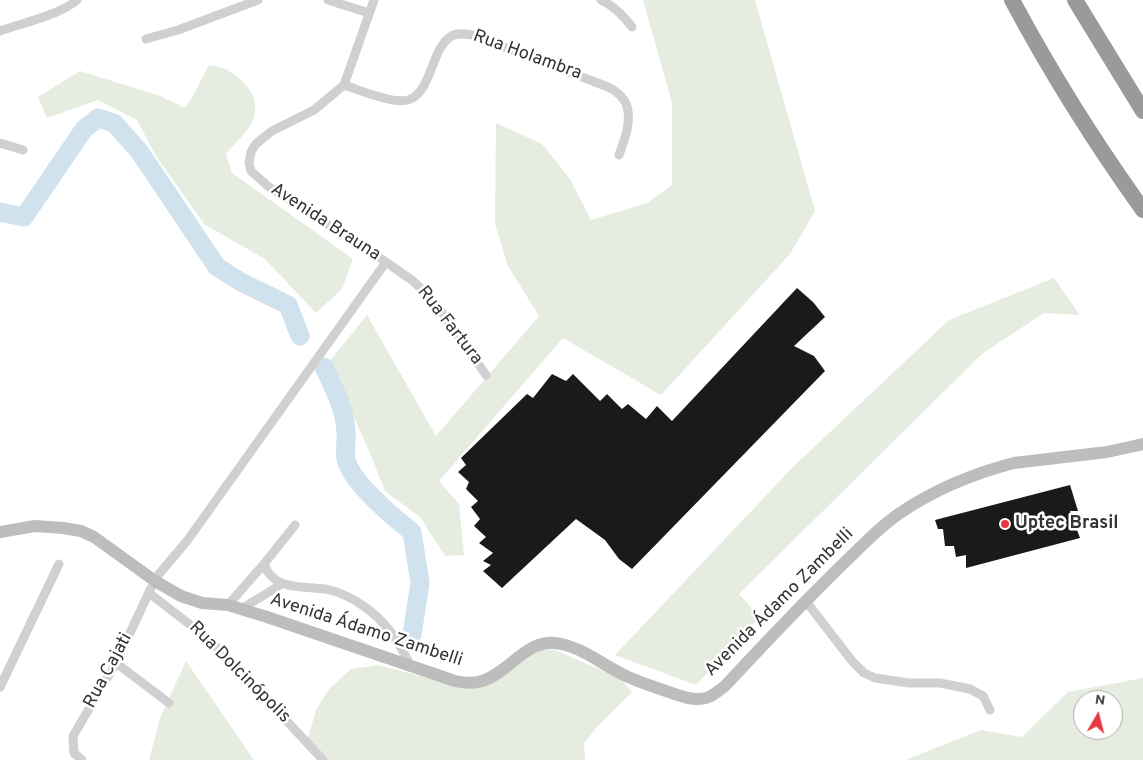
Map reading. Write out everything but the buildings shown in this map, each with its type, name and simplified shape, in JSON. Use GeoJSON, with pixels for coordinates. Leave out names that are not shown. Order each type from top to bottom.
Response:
{"type":"FeatureCollection","features":[{"type":"Feature","properties":{"kind":"highway"},"geometry":{"type":"LineString","coordinates":[[1012,0],[1036,45],[1081,120],[1143,210]]}},
{"type":"Feature","properties":{"kind":"highway"},"geometry":{"type":"LineString","coordinates":[[1075,0],[1143,111]]}},
{"type":"Feature","properties":{"kind":"street"},"geometry":{"type":"LineString","coordinates":[[0,31],[71,6],[77,0]]}},
{"type":"Feature","properties":{"kind":"street"},"geometry":{"type":"LineString","coordinates":[[146,39],[178,30],[258,0]]}},
{"type":"Feature","properties":{"kind":"street"},"geometry":{"type":"LineString","coordinates":[[328,0],[369,13]]}},
{"type":"Feature","properties":{"kind":"street"},"geometry":{"type":"LineString","coordinates":[[344,86],[374,0]]}},
{"type":"Feature","properties":{"kind":"street"},"geometry":{"type":"LineString","coordinates":[[600,0],[610,5],[632,27]]}},
{"type":"Feature","properties":{"kind":"street","name":"Rua Holambra"},"geometry":{"type":"LineString","coordinates":[[344,86],[394,100],[409,100],[421,92],[440,49],[451,36],[473,35],[617,92],[625,100],[628,114],[627,130],[619,155]]}},
{"type":"Feature","properties":{"kind":"street","name":"Avenida Brauna"},"geometry":{"type":"LineString","coordinates":[[152,585],[187,541],[386,262],[269,187],[251,170],[249,163],[251,152],[262,138],[314,110],[344,86]]}},
{"type":"Feature","properties":{"kind":"street"},"geometry":{"type":"LineString","coordinates":[[0,143],[23,150]]}},
{"type":"Feature","properties":{"kind":"street","name":"Rua Fartura"},"geometry":{"type":"LineString","coordinates":[[386,262],[413,281],[433,300],[486,375]]}},
{"type":"Feature","properties":{"kind":"street","name":"Avenida Ádamo Zambelli"},"geometry":{"type":"LineString","coordinates":[[0,532],[35,526],[63,528],[81,532],[94,537],[111,548],[152,585],[202,603],[241,608],[455,682],[474,683],[488,678],[534,646],[548,642],[574,647],[626,676],[653,687],[687,698],[706,698],[725,686],[805,600],[875,533],[919,501],[988,470],[1014,463],[1107,452],[1143,444]]}},
{"type":"Feature","properties":{"kind":"street"},"geometry":{"type":"LineString","coordinates":[[228,605],[295,525]]}},
{"type":"Feature","properties":{"kind":"street"},"geometry":{"type":"LineString","coordinates":[[0,687],[59,564]]}},
{"type":"Feature","properties":{"kind":"street"},"geometry":{"type":"LineString","coordinates":[[264,564],[270,576],[282,584],[331,590],[361,604],[379,617],[393,633],[411,667]]}},
{"type":"Feature","properties":{"kind":"street"},"geometry":{"type":"LineString","coordinates":[[241,608],[282,584]]}},
{"type":"Feature","properties":{"kind":"street","name":"Rua Cajati"},"geometry":{"type":"LineString","coordinates":[[82,760],[74,753],[73,736],[116,663],[152,585]]}},
{"type":"Feature","properties":{"kind":"street","name":"Rua Dolcinópolis"},"geometry":{"type":"LineString","coordinates":[[152,585],[246,677],[323,760]]}},
{"type":"Feature","properties":{"kind":"street"},"geometry":{"type":"LineString","coordinates":[[805,600],[864,674],[875,678],[909,683],[940,683],[970,689],[983,696],[990,710]]}},
{"type":"Feature","properties":{"kind":"street"},"geometry":{"type":"LineString","coordinates":[[116,663],[169,703]]}},
{"type":"Feature","properties":{"kind":"shaded area"},"geometry":{"type":"Polygon","coordinates":[[[643,0],[755,0],[815,211],[790,254],[661,395],[563,338],[439,481],[459,504],[464,555],[445,556],[420,517],[385,491],[329,362],[367,315],[436,436],[539,316],[508,266],[495,224],[496,123],[542,144],[570,179],[591,220],[647,203],[672,185],[672,103],[643,0]]]}},
{"type":"Feature","properties":{"kind":"shaded area"},"geometry":{"type":"Polygon","coordinates":[[[209,65],[225,69],[240,79],[250,91],[255,105],[251,125],[226,154],[232,173],[353,259],[342,289],[316,313],[265,259],[204,224],[156,156],[137,120],[98,100],[47,118],[38,97],[80,71],[160,96],[185,108],[209,65]]]}},
{"type":"Feature","properties":{"kind":"shaded area"},"geometry":{"type":"Polygon","coordinates":[[[1054,278],[1080,315],[1044,313],[983,353],[739,594],[760,617],[696,685],[615,655],[793,467],[949,320],[1054,278]]]}},
{"type":"Feature","properties":{"kind":"shaded area"},"geometry":{"type":"Polygon","coordinates":[[[538,650],[555,650],[621,679],[632,692],[584,743],[585,760],[328,760],[308,738],[316,710],[329,689],[351,669],[378,665],[462,687],[538,650]]]}},
{"type":"Feature","properties":{"kind":"shaded area"},"geometry":{"type":"Polygon","coordinates":[[[186,661],[254,760],[149,760],[160,718],[186,661]]]}},
{"type":"Feature","properties":{"kind":"shaded area"},"geometry":{"type":"Polygon","coordinates":[[[1143,678],[1143,760],[905,760],[981,730],[1022,737],[1068,692],[1073,691],[1073,740],[1123,740],[1123,690],[1079,690],[1143,678]]]}},
{"type":"Feature","properties":{"kind":"waterway"},"geometry":{"type":"LineString","coordinates":[[0,212],[24,217],[84,129],[98,118],[114,123],[139,151],[217,267],[241,282],[288,305],[300,336]]}},
{"type":"Feature","properties":{"kind":"waterway"},"geometry":{"type":"LineString","coordinates":[[324,367],[344,415],[346,435],[345,456],[349,468],[364,488],[394,518],[412,532],[420,583],[412,635]]}},
{"type":"Feature","properties":{"kind":"place","name":"Uptec Brasil"},"geometry":{"type":"Point","coordinates":[1005,524]}}]}
